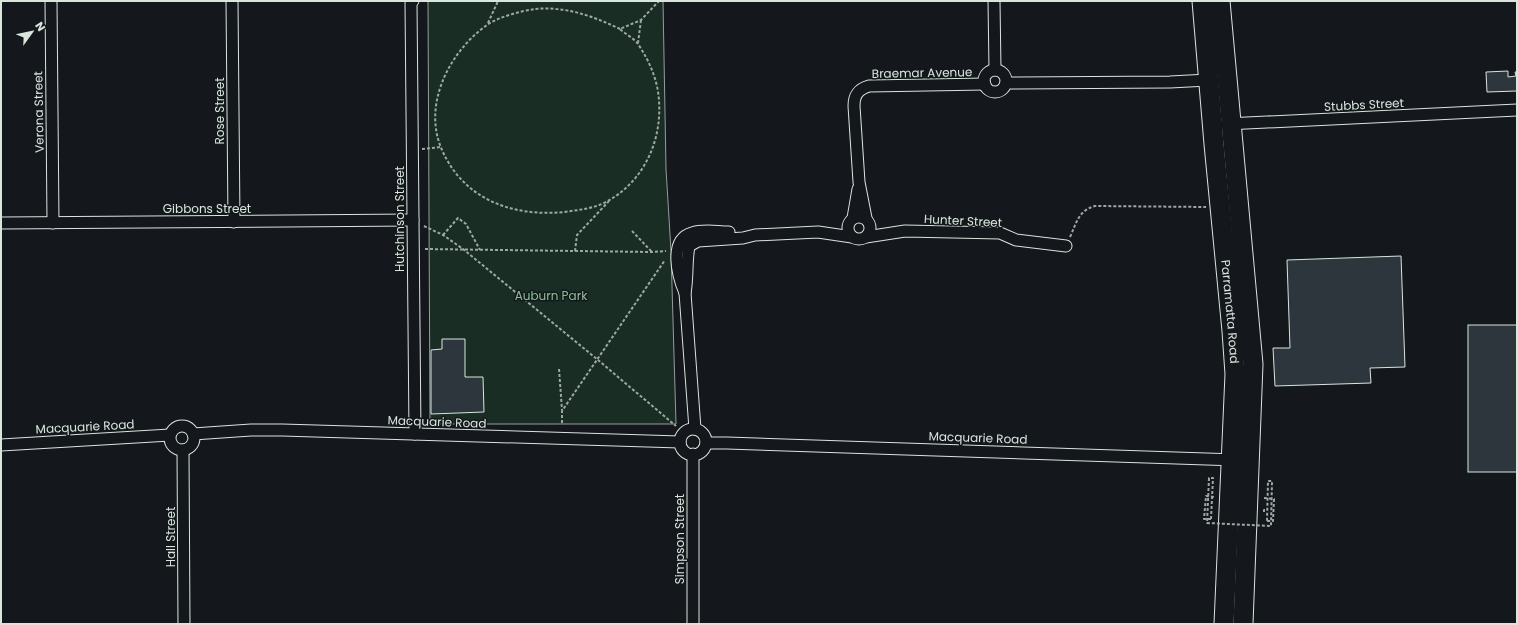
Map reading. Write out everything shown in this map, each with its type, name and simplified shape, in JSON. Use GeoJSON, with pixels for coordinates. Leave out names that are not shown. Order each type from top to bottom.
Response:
{"type":"FeatureCollection","features":[{"type":"Feature","properties":{"kind":"highway","name":"Parramatta Road"},"geometry":{"type":"LineString","coordinates":[[1202,1],[1212,125],[1234,350],[1240,460],[1243,624]]}},
{"type":"Feature","properties":{"kind":"highway","name":"Parramatta Road"},"geometry":{"type":"LineString","coordinates":[[1220,1],[1253,364],[1240,460],[1224,624]]}},
{"type":"Feature","properties":{"kind":"street","name":"Verona Street"},"geometry":{"type":"LineString","coordinates":[[51,1],[53,223]]}},
{"type":"Feature","properties":{"kind":"street","name":"Rose Street"},"geometry":{"type":"LineString","coordinates":[[232,1],[234,222]]}},
{"type":"Feature","properties":{"kind":"street"},"geometry":{"type":"LineString","coordinates":[[994,1],[995,70]]}},
{"type":"Feature","properties":{"kind":"street","name":"Hutchinson Street"},"geometry":{"type":"LineString","coordinates":[[412,2],[415,434]]}},
{"type":"Feature","properties":{"kind":"street"},"geometry":{"type":"LineString","coordinates":[[995,70],[1004,74],[1006,83],[1003,88],[997,92],[991,91],[985,84],[986,74],[995,70]]}},
{"type":"Feature","properties":{"kind":"street"},"geometry":{"type":"LineString","coordinates":[[1006,83],[1170,82],[1208,80]]}},
{"type":"Feature","properties":{"kind":"street","name":"Braemar Avenue"},"geometry":{"type":"LineString","coordinates":[[868,221],[859,182],[854,98],[860,90],[869,86],[985,84]]}},
{"type":"Feature","properties":{"kind":"street","name":"Stubbs Street"},"geometry":{"type":"LineString","coordinates":[[1212,125],[1517,110]]}},
{"type":"Feature","properties":{"kind":"street","name":"Braemar Avenue"},"geometry":{"type":"LineString","coordinates":[[850,221],[859,182]]}},
{"type":"Feature","properties":{"kind":"street"},"geometry":{"type":"LineString","coordinates":[[695,429],[685,293],[689,246],[698,241],[743,238],[755,235],[818,232],[859,239],[866,237],[870,231],[868,221],[859,216],[850,221],[818,232]]}},
{"type":"Feature","properties":{"kind":"street","name":"Gibbons Street"},"geometry":{"type":"LineString","coordinates":[[1,223],[413,220]]}},
{"type":"Feature","properties":{"kind":"street"},"geometry":{"type":"LineString","coordinates":[[850,221],[848,231],[852,237]]}},
{"type":"Feature","properties":{"kind":"street","name":"Hunter Street"},"geometry":{"type":"LineString","coordinates":[[868,221],[905,231]]}},
{"type":"Feature","properties":{"kind":"street","name":"Hunter Street"},"geometry":{"type":"LineString","coordinates":[[866,237],[905,231],[1000,233],[1016,240],[1066,246]]}},
{"type":"Feature","properties":{"kind":"street"},"geometry":{"type":"LineString","coordinates":[[685,293],[679,280],[677,250],[681,240],[685,236],[696,232],[744,232],[755,235]]}},
{"type":"Feature","properties":{"kind":"street"},"geometry":{"type":"LineString","coordinates":[[181,426],[189,428],[193,434],[192,444],[183,450],[175,448],[172,446],[170,435],[174,428],[181,426]]}},
{"type":"Feature","properties":{"kind":"street"},"geometry":{"type":"LineString","coordinates":[[691,429],[702,432],[706,439],[703,450],[693,454],[685,452],[680,442],[684,433],[691,429]]}},
{"type":"Feature","properties":{"kind":"street","name":"Macquarie Road"},"geometry":{"type":"LineString","coordinates":[[193,434],[251,430],[282,430],[680,442]]}},
{"type":"Feature","properties":{"kind":"street","name":"Macquarie Road"},"geometry":{"type":"LineString","coordinates":[[1,445],[170,435]]}},
{"type":"Feature","properties":{"kind":"street","name":"Macquarie Road"},"geometry":{"type":"LineString","coordinates":[[706,443],[727,442],[1240,460]]}},
{"type":"Feature","properties":{"kind":"street","name":"Hall Street"},"geometry":{"type":"LineString","coordinates":[[183,450],[184,624]]}},
{"type":"Feature","properties":{"kind":"street","name":"Simpson Street"},"geometry":{"type":"LineString","coordinates":[[693,454],[693,624]]}},
{"type":"Feature","properties":{"kind":"path"},"geometry":{"type":"LineString","coordinates":[[488,24],[498,1]]}},
{"type":"Feature","properties":{"kind":"path"},"geometry":{"type":"LineString","coordinates":[[620,30],[641,20],[659,1]]}},
{"type":"Feature","properties":{"kind":"path"},"geometry":{"type":"LineString","coordinates":[[575,251],[577,235],[611,198],[632,181],[646,163],[654,147],[660,122],[656,79],[638,43],[620,30],[602,20],[584,14],[552,8],[534,9],[514,14],[488,24],[456,55],[444,76],[438,93],[436,130],[441,148],[457,174],[466,185],[480,195],[506,208],[533,212],[558,212],[594,207],[611,198]]}},
{"type":"Feature","properties":{"kind":"path"},"geometry":{"type":"LineString","coordinates":[[638,43],[641,20]]}},
{"type":"Feature","properties":{"kind":"path"},"geometry":{"type":"LineString","coordinates":[[413,150],[441,148]]}},
{"type":"Feature","properties":{"kind":"path"},"geometry":{"type":"LineString","coordinates":[[1066,246],[1082,212],[1095,206],[1209,207]]}},
{"type":"Feature","properties":{"kind":"path"},"geometry":{"type":"LineString","coordinates":[[443,235],[458,218],[466,224],[480,251]]}},
{"type":"Feature","properties":{"kind":"path"},"geometry":{"type":"LineString","coordinates":[[413,220],[443,235],[463,249],[676,426]]}},
{"type":"Feature","properties":{"kind":"path"},"geometry":{"type":"LineString","coordinates":[[413,250],[463,249],[480,251],[652,252],[632,232]]}},
{"type":"Feature","properties":{"kind":"path"},"geometry":{"type":"LineString","coordinates":[[562,411],[667,257]]}},
{"type":"Feature","properties":{"kind":"path"},"geometry":{"type":"LineString","coordinates":[[559,369],[562,423]]}},
{"type":"Feature","properties":{"kind":"path"},"geometry":{"type":"LineString","coordinates":[[1216,478],[1215,497],[1206,496],[1204,519],[1211,519],[1213,478],[1209,478],[1207,523],[1271,526],[1272,481],[1268,481],[1267,510],[1267,521],[1273,521],[1274,500],[1264,499],[1265,480]]}},
{"type":"Feature","properties":{"kind":"green space","name":"Auburn Park"},"geometry":{"type":"Polygon","coordinates":[[[428,1],[663,1],[666,169],[671,251],[676,424],[430,424],[428,1]]]}},
{"type":"Feature","properties":{"kind":"building"},"geometry":{"type":"Polygon","coordinates":[[[1508,71],[1508,77],[1516,76],[1515,72],[1517,72],[1517,91],[1487,92],[1486,72],[1508,71]]]}},
{"type":"Feature","properties":{"kind":"building"},"geometry":{"type":"Polygon","coordinates":[[[1401,256],[1405,367],[1370,368],[1371,383],[1275,386],[1273,348],[1290,348],[1287,260],[1401,256]]]}},
{"type":"Feature","properties":{"kind":"building"},"geometry":{"type":"Polygon","coordinates":[[[1468,325],[1517,325],[1517,472],[1468,472],[1468,325]]]}},
{"type":"Feature","properties":{"kind":"building"},"geometry":{"type":"Polygon","coordinates":[[[442,339],[465,339],[465,377],[483,377],[484,412],[431,414],[431,350],[442,349],[442,339]]]}}]}
